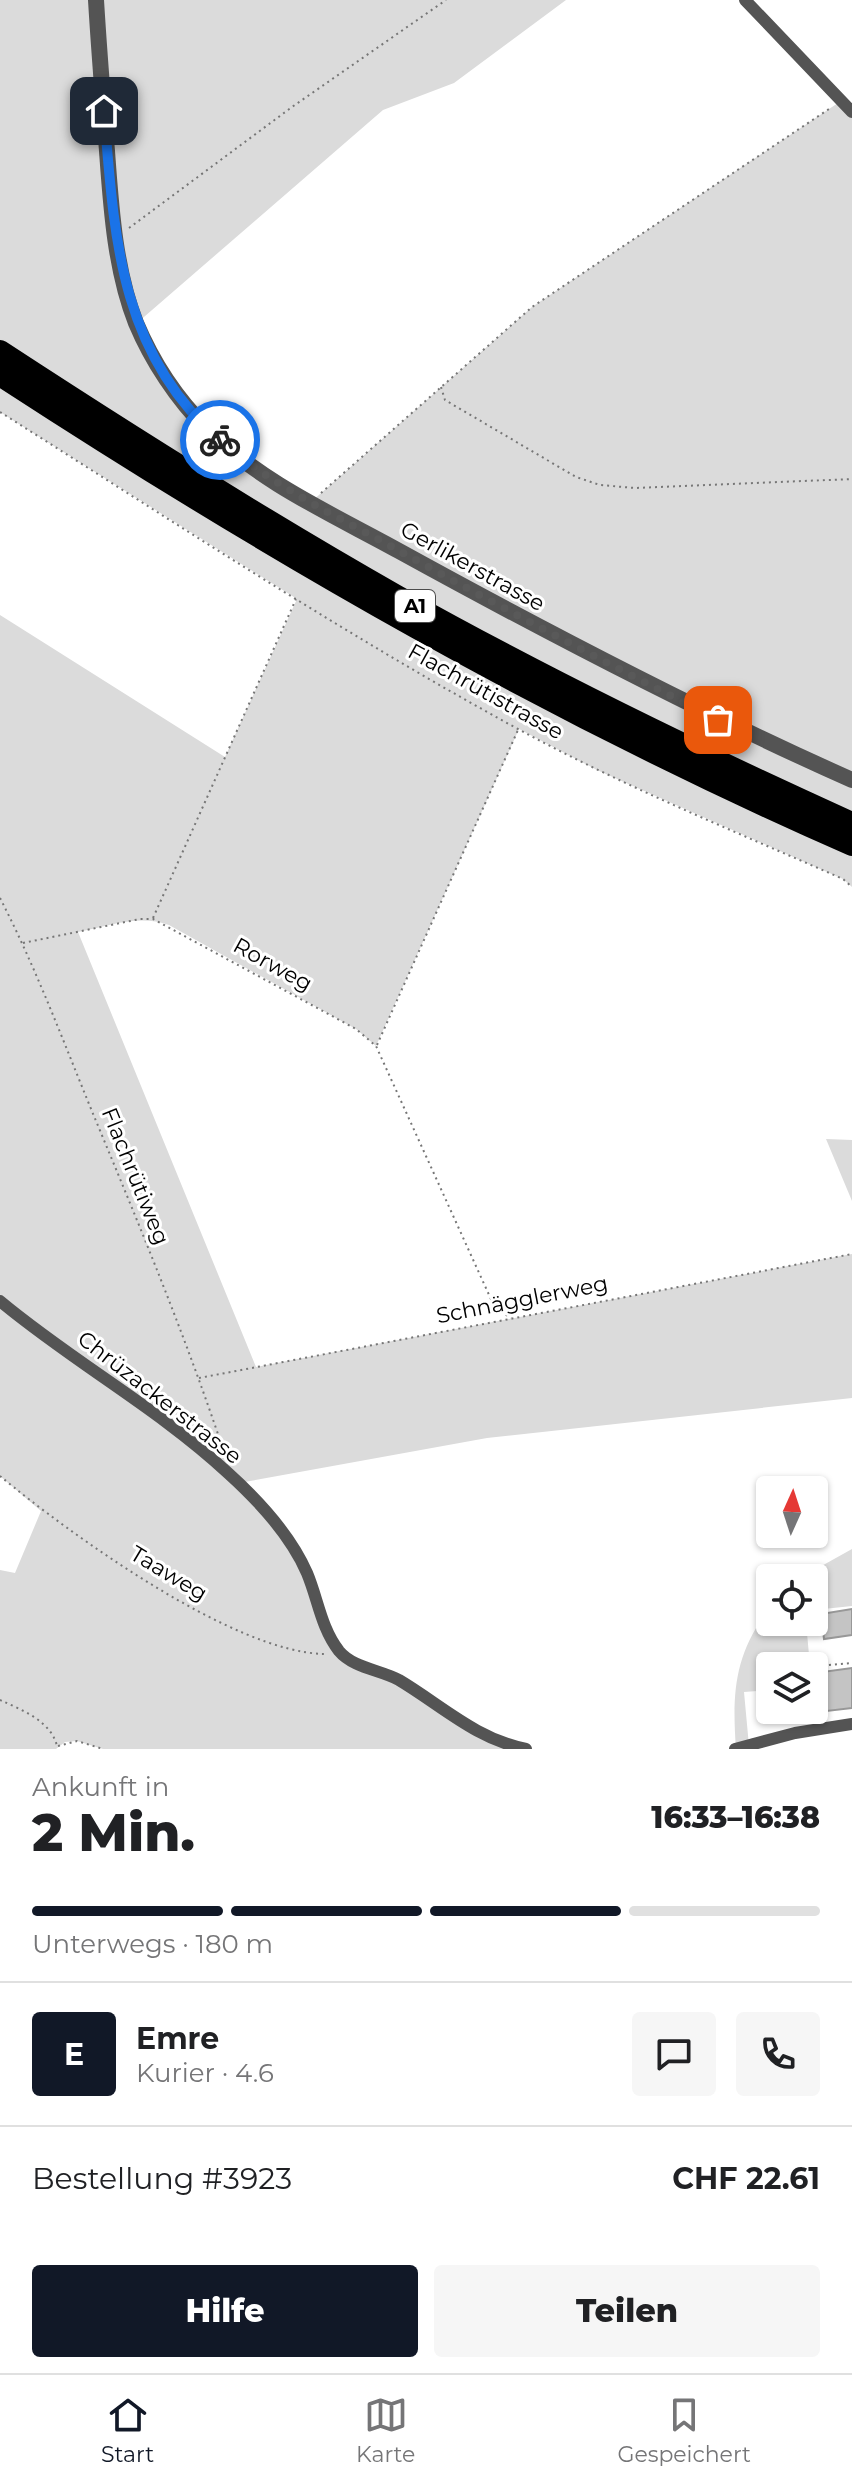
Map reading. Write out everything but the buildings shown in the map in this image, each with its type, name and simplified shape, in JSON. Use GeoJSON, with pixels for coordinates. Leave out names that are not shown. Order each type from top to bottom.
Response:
{"type":"FeatureCollection","features":[{"type":"Feature","properties":{"kind":"highway","name":"A1"},"geometry":{"type":"LineString","coordinates":[[0,351],[228,496],[397,596],[617,713],[852,823]]}},
{"type":"Feature","properties":{"kind":"highway","name":"A1"},"geometry":{"type":"LineString","coordinates":[[0,375],[234,523],[451,649],[649,751],[852,845]]}},
{"type":"Feature","properties":{"kind":"street","name":"Gerlikerstrasse"},"geometry":{"type":"LineString","coordinates":[[96,0],[116,238],[134,317],[153,358],[176,393],[206,428],[241,458],[311,502],[516,616],[718,720],[852,780]]}},
{"type":"Feature","properties":{"kind":"street"},"geometry":{"type":"LineString","coordinates":[[745,0],[852,112]]}},
{"type":"Feature","properties":{"kind":"street","name":"Chrüzackerstrasse"},"geometry":{"type":"LineString","coordinates":[[0,1301],[182,1434],[228,1472],[273,1519],[292,1545],[307,1573],[326,1630],[342,1654]]}},
{"type":"Feature","properties":{"kind":"street"},"geometry":{"type":"LineString","coordinates":[[342,1654],[396,1679],[480,1734],[524,1749]]}},
{"type":"Feature","properties":{"kind":"street"},"geometry":{"type":"LineString","coordinates":[[735,1749],[795,1733],[852,1724]]}},
{"type":"Feature","properties":{"kind":"path"},"geometry":{"type":"LineString","coordinates":[[116,238],[292,107],[446,0]]}},
{"type":"Feature","properties":{"kind":"path"},"geometry":{"type":"LineString","coordinates":[[311,502],[532,307],[841,101]]}},
{"type":"Feature","properties":{"kind":"path"},"geometry":{"type":"LineString","coordinates":[[441,385],[445,400],[576,477],[600,485],[635,488],[852,479]]}},
{"type":"Feature","properties":{"kind":"path","name":"Flachrütistrasse"},"geometry":{"type":"LineString","coordinates":[[0,412],[297,598],[519,729],[597,770],[843,879],[852,887]]}},
{"type":"Feature","properties":{"kind":"path"},"geometry":{"type":"LineString","coordinates":[[23,943],[153,919],[297,598]]}},
{"type":"Feature","properties":{"kind":"path"},"geometry":{"type":"LineString","coordinates":[[511,1318],[495,1308],[376,1046],[519,729]]}},
{"type":"Feature","properties":{"kind":"path","name":"Flachrütiweg"},"geometry":{"type":"LineString","coordinates":[[0,898],[23,943],[199,1378],[228,1472]]}},
{"type":"Feature","properties":{"kind":"path","name":"Rorweg"},"geometry":{"type":"LineString","coordinates":[[153,919],[356,1029],[376,1046]]}},
{"type":"Feature","properties":{"kind":"path","name":"Schnägglerweg"},"geometry":{"type":"LineString","coordinates":[[199,1378],[852,1254]]}},
{"type":"Feature","properties":{"kind":"path","name":"Taaweg"},"geometry":{"type":"LineString","coordinates":[[0,1476],[86,1542],[156,1587],[224,1624],[312,1654],[342,1654]]}},
{"type":"Feature","properties":{"kind":"path"},"geometry":{"type":"LineString","coordinates":[[828,1665],[852,1663]]}},
{"type":"Feature","properties":{"kind":"path"},"geometry":{"type":"LineString","coordinates":[[0,1700],[44,1724],[55,1737],[56,1748],[77,1741],[103,1749]]}},
{"type":"Feature","properties":{"kind":"shaded area"},"geometry":{"type":"Polygon","coordinates":[[[0,0],[566,0],[454,83],[383,110],[137,323],[206,428],[311,502],[532,307],[841,101],[852,112],[852,887],[843,879],[597,770],[519,729],[376,1046],[356,1029],[169,925],[135,921],[78,932],[256,1367],[852,1254],[852,1398],[487,1438],[239,1483],[273,1519],[342,1654],[521,1749],[103,1749],[77,1741],[65,1742],[56,1749],[0,1749],[0,1570],[15,1573],[41,1511],[0,1476],[0,615],[225,757],[297,599],[0,412],[0,0]]]}},
{"type":"Feature","properties":{"kind":"shaded area"},"geometry":{"type":"Polygon","coordinates":[[[826,1139],[852,1140],[852,1201],[826,1139]]]}},
{"type":"Feature","properties":{"kind":"shaded area"},"geometry":{"type":"Polygon","coordinates":[[[852,1549],[852,1606],[828,1609],[828,1564],[825,1564],[852,1549]]]}},
{"type":"Feature","properties":{"kind":"shaded area"},"geometry":{"type":"Polygon","coordinates":[[[756,1629],[756,1636],[807,1636],[809,1652],[756,1652],[756,1691],[744,1692],[749,1746],[736,1749],[738,1675],[756,1629]]]}},
{"type":"Feature","properties":{"kind":"way so far"},"geometry":{"type":"LineString","coordinates":[[220,440],[241,458],[311,502],[516,616],[718,720]]}},
{"type":"Feature","properties":{"kind":"route"},"geometry":{"type":"LineString","coordinates":[[104,111],[116,238],[136,323],[153,358],[176,393],[220,440]]}}]}
